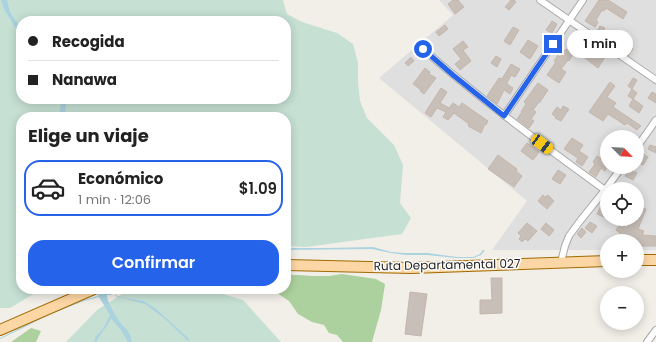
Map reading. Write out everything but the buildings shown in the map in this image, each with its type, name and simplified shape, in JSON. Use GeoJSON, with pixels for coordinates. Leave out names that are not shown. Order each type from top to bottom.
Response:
{"type":"FeatureCollection","features":[{"type":"Feature","properties":{"kind":"main road"},"geometry":{"type":"LineString","coordinates":[[644,260],[656,260]]}},
{"type":"Feature","properties":{"kind":"main road","name":"Ruta Departamental 027"},"geometry":{"type":"LineString","coordinates":[[291,265],[411,268],[600,261]]}},
{"type":"Feature","properties":{"kind":"main road"},"geometry":{"type":"LineString","coordinates":[[0,330],[83,294]]}},
{"type":"Feature","properties":{"kind":"street"},"geometry":{"type":"LineString","coordinates":[[540,0],[656,80]]}},
{"type":"Feature","properties":{"kind":"street"},"geometry":{"type":"LineString","coordinates":[[504,116],[583,0]]}},
{"type":"Feature","properties":{"kind":"street"},"geometry":{"type":"LineString","coordinates":[[423,49],[504,116],[600,186]]}},
{"type":"Feature","properties":{"kind":"street"},"geometry":{"type":"LineString","coordinates":[[644,137],[656,120]]}},
{"type":"Feature","properties":{"kind":"street"},"geometry":{"type":"LineString","coordinates":[[561,262],[564,246],[569,236],[600,196]]}},
{"type":"Feature","properties":{"kind":"street"},"geometry":{"type":"LineString","coordinates":[[647,342],[656,330]]}},
{"type":"Feature","properties":{"kind":"shaded area"},"geometry":{"type":"Polygon","coordinates":[[[439,0],[656,0],[656,250],[644,250],[644,234],[600,234],[600,250],[492,250],[527,201],[379,78],[453,15],[439,0]]]}},
{"type":"Feature","properties":{"kind":"green space"},"geometry":{"type":"Polygon","coordinates":[[[0,0],[283,0],[287,14],[291,16],[16,16],[16,104],[291,104],[291,16],[302,22],[337,33],[353,44],[358,63],[360,101],[367,118],[394,145],[403,165],[400,203],[411,218],[402,234],[306,247],[291,246],[291,112],[16,112],[16,294],[34,294],[10,308],[0,308],[0,0]]]}},
{"type":"Feature","properties":{"kind":"green space"},"geometry":{"type":"Polygon","coordinates":[[[291,274],[329,276],[342,274],[376,279],[385,284],[381,310],[372,342],[343,342],[337,335],[329,333],[324,325],[312,322],[298,314],[289,301],[278,294],[291,294],[291,274]]]}},
{"type":"Feature","properties":{"kind":"green space"},"geometry":{"type":"Polygon","coordinates":[[[122,294],[222,294],[243,300],[281,342],[66,342],[97,310],[122,294]]]}},
{"type":"Feature","properties":{"kind":"green space"},"geometry":{"type":"Polygon","coordinates":[[[31,328],[41,331],[36,342],[11,342],[31,328]]]}},
{"type":"Feature","properties":{"kind":"water"},"geometry":{"type":"Polygon","coordinates":[[[1,0],[7,0],[10,12],[16,21],[16,29],[4,9],[1,0]]]}},
{"type":"Feature","properties":{"kind":"water"},"geometry":{"type":"Polygon","coordinates":[[[61,104],[66,104],[65,112],[60,112],[61,104]]]}},
{"type":"Feature","properties":{"kind":"water"},"geometry":{"type":"Polygon","coordinates":[[[373,247],[391,252],[427,253],[457,257],[473,257],[485,250],[481,255],[473,258],[456,258],[427,255],[406,255],[372,249],[291,250],[291,248],[373,247]]]}},
{"type":"Feature","properties":{"kind":"water"},"geometry":{"type":"Polygon","coordinates":[[[97,294],[112,295],[107,295],[107,298],[119,321],[129,332],[132,342],[128,342],[121,330],[111,318],[96,342],[94,342],[96,336],[103,329],[110,315],[99,297],[84,301],[48,315],[0,339],[48,314],[84,300],[98,296],[97,294]]]}},
{"type":"Feature","properties":{"kind":"water"},"geometry":{"type":"Polygon","coordinates":[[[115,296],[143,301],[155,308],[190,341],[187,340],[164,318],[145,304],[115,296]]]}},
{"type":"Feature","properties":{"kind":"route"},"geometry":{"type":"LineString","coordinates":[[423,49],[504,116],[553,44]]}}]}
